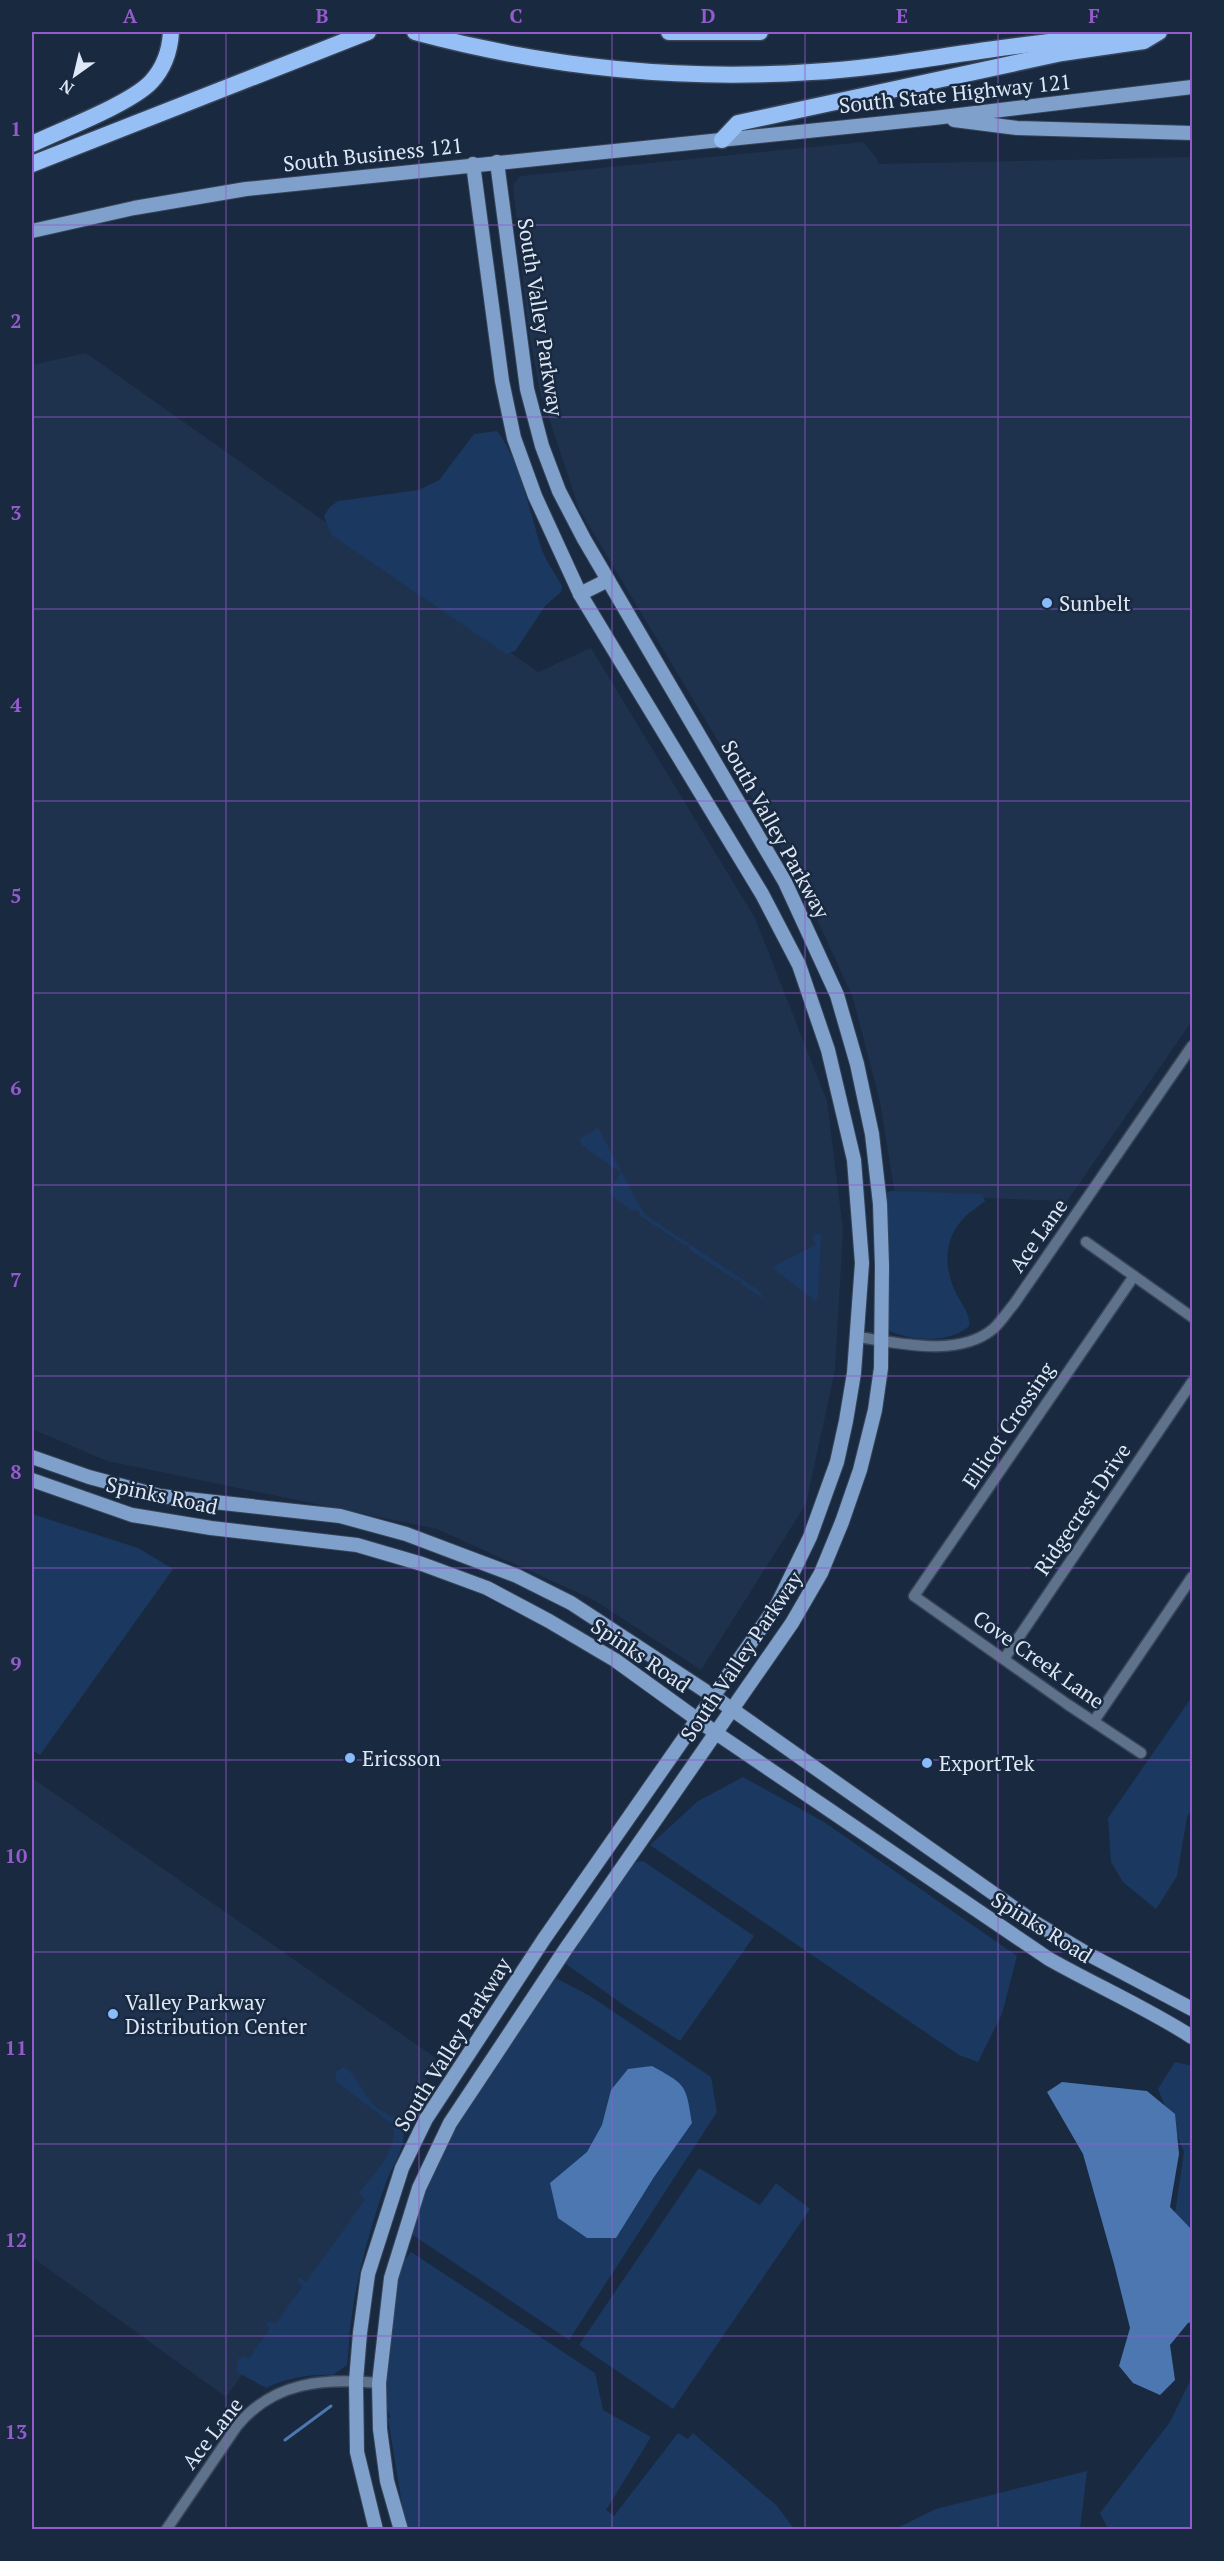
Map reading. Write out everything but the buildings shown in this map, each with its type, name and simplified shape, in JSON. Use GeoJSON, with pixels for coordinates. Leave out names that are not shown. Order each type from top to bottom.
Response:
{"type":"FeatureCollection","features":[{"type":"Feature","properties":{"kind":"highway"},"geometry":{"type":"LineString","coordinates":[[32,144],[136,95],[151,82],[163,65],[170,44],[171,32]]}},
{"type":"Feature","properties":{"kind":"highway"},"geometry":{"type":"LineString","coordinates":[[415,32],[512,55],[580,66],[640,72],[744,75],[814,72],[872,66],[1137,32]]}},
{"type":"Feature","properties":{"kind":"highway"},"geometry":{"type":"LineString","coordinates":[[669,32],[760,32]]}},
{"type":"Feature","properties":{"kind":"highway"},"geometry":{"type":"LineString","coordinates":[[722,140],[738,123],[1051,56],[1144,41],[1159,32]]}},
{"type":"Feature","properties":{"kind":"highway"},"geometry":{"type":"LineString","coordinates":[[32,164],[362,33]]}},
{"type":"Feature","properties":{"kind":"main road","name":"South State Highway 121"},"geometry":{"type":"LineString","coordinates":[[722,140],[934,118],[1192,87]]}},
{"type":"Feature","properties":{"kind":"main road"},"geometry":{"type":"LineString","coordinates":[[934,118],[1017,128],[1192,133]]}},
{"type":"Feature","properties":{"kind":"main road","name":"South Business 121"},"geometry":{"type":"LineString","coordinates":[[32,231],[203,195],[473,164],[722,140]]}},
{"type":"Feature","properties":{"kind":"main road","name":"South Valley Parkway"},"geometry":{"type":"LineString","coordinates":[[401,2529],[387,2481],[380,2429],[379,2383],[391,2278],[418,2188],[445,2132],[556,1964],[792,1623],[821,1573],[860,1470],[875,1410],[881,1368],[880,1204],[872,1134],[837,995],[785,882],[608,580],[559,491],[542,446],[527,389],[497,162]]}},
{"type":"Feature","properties":{"kind":"main road","name":"South Valley Parkway"},"geometry":{"type":"LineString","coordinates":[[376,2529],[357,2452],[356,2381],[368,2274],[402,2168],[426,2119],[537,1951],[777,1605],[810,1537],[837,1462],[854,1373],[862,1263],[854,1160],[828,1050],[799,964],[762,894],[580,594],[535,496],[514,438],[502,381],[473,164]]}},
{"type":"Feature","properties":{"kind":"main road"},"geometry":{"type":"LineString","coordinates":[[580,594],[608,580]]}},
{"type":"Feature","properties":{"kind":"main road"},"geometry":{"type":"LineString","coordinates":[[828,1050],[850,1042]]}},
{"type":"Feature","properties":{"kind":"main road","name":"Spinks Road"},"geometry":{"type":"LineString","coordinates":[[32,1460],[160,1496],[340,1516],[406,1534],[517,1576],[571,1603],[713,1696],[1034,1922],[1075,1947],[1192,2009]]}},
{"type":"Feature","properties":{"kind":"main road","name":"Spinks Road"},"geometry":{"type":"LineString","coordinates":[[32,1480],[132,1515],[357,1545],[422,1564],[487,1588],[615,1660],[716,1733],[1049,1959],[1101,1988],[1161,2017],[1192,2037]]}},
{"type":"Feature","properties":{"kind":"main road"},"geometry":{"type":"LineString","coordinates":[[241,1531],[244,1504]]}},
{"type":"Feature","properties":{"kind":"main road"},"geometry":{"type":"LineString","coordinates":[[959,1899],[973,1879]]}},
{"type":"Feature","properties":{"kind":"main road"},"geometry":{"type":"LineString","coordinates":[[537,1951],[556,1964]]}},
{"type":"Feature","properties":{"kind":"main road"},"geometry":{"type":"LineString","coordinates":[[426,2119],[445,2132]]}},
{"type":"Feature","properties":{"kind":"street","name":"Ace Lane"},"geometry":{"type":"LineString","coordinates":[[858,1337],[923,1346],[958,1346],[993,1329],[1021,1294],[1192,1046]]}},
{"type":"Feature","properties":{"kind":"street"},"geometry":{"type":"LineString","coordinates":[[1086,1242],[1192,1317]]}},
{"type":"Feature","properties":{"kind":"street","name":"Ellicot Crossing"},"geometry":{"type":"LineString","coordinates":[[914,1596],[1134,1276]]}},
{"type":"Feature","properties":{"kind":"street","name":"Ridgecrest Drive"},"geometry":{"type":"LineString","coordinates":[[1004,1659],[1192,1382]]}},
{"type":"Feature","properties":{"kind":"street"},"geometry":{"type":"LineString","coordinates":[[1094,1721],[1192,1577]]}},
{"type":"Feature","properties":{"kind":"street","name":"Cove Creek Lane"},"geometry":{"type":"LineString","coordinates":[[914,1596],[1141,1753]]}},
{"type":"Feature","properties":{"kind":"street","name":"Ace Lane"},"geometry":{"type":"LineString","coordinates":[[166,2529],[249,2411],[265,2399],[287,2389],[317,2382],[379,2383]]}},
{"type":"Feature","properties":{"kind":"shaded area"},"geometry":{"type":"Polygon","coordinates":[[[863,142],[877,159],[878,164],[1192,157],[1192,1021],[1067,1201],[895,1195],[880,1102],[853,998],[812,908],[776,838],[579,509],[540,391],[528,327],[513,185],[520,176],[863,142]]]}},
{"type":"Feature","properties":{"kind":"shaded area"},"geometry":{"type":"Polygon","coordinates":[[[86,353],[538,672],[591,648],[755,918],[827,1101],[843,1230],[835,1370],[806,1504],[701,1670],[594,1600],[437,1529],[107,1461],[32,1429],[32,365],[86,353]]]}},
{"type":"Feature","properties":{"kind":"shaded area"},"geometry":{"type":"Polygon","coordinates":[[[497,431],[517,469],[542,550],[562,586],[561,592],[545,606],[515,651],[506,654],[333,536],[324,516],[338,501],[419,490],[439,480],[474,434],[497,431]]]}},
{"type":"Feature","properties":{"kind":"shaded area"},"geometry":{"type":"Polygon","coordinates":[[[598,1128],[644,1214],[758,1290],[764,1299],[741,1284],[742,1282],[738,1279],[736,1280],[690,1250],[688,1245],[686,1246],[639,1215],[640,1212],[635,1209],[633,1211],[610,1194],[609,1191],[621,1173],[583,1146],[579,1139],[598,1128]]]}},
{"type":"Feature","properties":{"kind":"shaded area"},"geometry":{"type":"Polygon","coordinates":[[[890,1191],[982,1194],[985,1201],[963,1219],[951,1237],[948,1247],[950,1277],[969,1318],[969,1326],[961,1332],[930,1339],[907,1337],[888,1330],[885,1194],[890,1191]]]}},
{"type":"Feature","properties":{"kind":"shaded area"},"geometry":{"type":"Polygon","coordinates":[[[821,1233],[818,1296],[815,1301],[772,1267],[816,1245],[812,1237],[821,1233]]]}},
{"type":"Feature","properties":{"kind":"shaded area"},"geometry":{"type":"Polygon","coordinates":[[[32,1514],[138,1548],[173,1569],[40,1755],[32,1750],[32,1514]]]}},
{"type":"Feature","properties":{"kind":"shaded area"},"geometry":{"type":"Polygon","coordinates":[[[1192,1697],[1192,1808],[1187,1817],[1177,1876],[1156,1909],[1123,1882],[1111,1862],[1108,1818],[1192,1697]]]}},
{"type":"Feature","properties":{"kind":"shaded area"},"geometry":{"type":"Polygon","coordinates":[[[743,1777],[824,1822],[1017,1956],[1002,2014],[978,2062],[959,2055],[650,1845],[698,1801],[743,1777]]]}},
{"type":"Feature","properties":{"kind":"shaded area"},"geometry":{"type":"Polygon","coordinates":[[[32,1778],[436,2058],[372,2195],[226,2397],[32,2257],[32,1778]]]}},
{"type":"Feature","properties":{"kind":"shaded area"},"geometry":{"type":"Polygon","coordinates":[[[643,1861],[754,1936],[680,2041],[563,1962],[636,1862],[643,1861]]]}},
{"type":"Feature","properties":{"kind":"shaded area"},"geometry":{"type":"Polygon","coordinates":[[[556,1978],[590,1996],[711,2077],[717,2112],[569,2340],[410,2233],[426,2182],[463,2115],[556,1978]]]}},
{"type":"Feature","properties":{"kind":"shaded area"},"geometry":{"type":"Polygon","coordinates":[[[1175,2062],[1192,2066],[1192,2245],[1175,2213],[1184,2152],[1158,2089],[1175,2062]]]}},
{"type":"Feature","properties":{"kind":"shaded area"},"geometry":{"type":"Polygon","coordinates":[[[652,2066],[672,2077],[683,2087],[692,2123],[654,2177],[616,2238],[587,2238],[558,2218],[550,2183],[587,2152],[602,2125],[611,2090],[628,2069],[652,2066]]]}},
{"type":"Feature","properties":{"kind":"shaded area"},"geometry":{"type":"Polygon","coordinates":[[[343,2067],[352,2074],[376,2107],[401,2121],[404,2137],[385,2185],[361,2265],[351,2320],[347,2365],[333,2375],[299,2377],[266,2388],[237,2372],[238,2359],[244,2356],[249,2359],[270,2328],[266,2325],[269,2321],[275,2324],[303,2286],[298,2282],[299,2277],[306,2282],[365,2200],[359,2193],[384,2161],[392,2144],[393,2125],[336,2081],[336,2072],[343,2067]]]}},
{"type":"Feature","properties":{"kind":"shaded area"},"geometry":{"type":"Polygon","coordinates":[[[1062,2082],[1147,2091],[1175,2114],[1179,2154],[1170,2207],[1192,2230],[1192,2322],[1188,2323],[1170,2345],[1175,2380],[1160,2395],[1133,2383],[1119,2366],[1130,2328],[1083,2154],[1047,2092],[1062,2082]]]}},
{"type":"Feature","properties":{"kind":"shaded area"},"geometry":{"type":"Polygon","coordinates":[[[699,2168],[760,2205],[776,2183],[810,2209],[673,2409],[579,2345],[699,2168]]]}},
{"type":"Feature","properties":{"kind":"shaded area"},"geometry":{"type":"Polygon","coordinates":[[[411,2252],[595,2373],[603,2410],[651,2437],[606,2510],[614,2516],[678,2433],[688,2439],[693,2433],[777,2506],[794,2529],[406,2529],[388,2418],[391,2418],[385,2405],[389,2318],[397,2270],[411,2252]]]}},
{"type":"Feature","properties":{"kind":"shaded area"},"geometry":{"type":"Polygon","coordinates":[[[1192,2377],[1192,2529],[1108,2529],[1100,2513],[1170,2422],[1192,2377]]]}},
{"type":"Feature","properties":{"kind":"shaded area"},"geometry":{"type":"Polygon","coordinates":[[[1087,2471],[1080,2529],[895,2529],[936,2509],[1087,2471]]]}},
{"type":"Feature","properties":{"kind":"waterway"},"geometry":{"type":"LineString","coordinates":[[285,2440],[331,2406]]}},
{"type":"Feature","properties":{"kind":"place","name":"Sunbelt"},"geometry":{"type":"Point","coordinates":[1047,603]}},
{"type":"Feature","properties":{"kind":"place","name":"Ericsson"},"geometry":{"type":"Point","coordinates":[350,1758]}},
{"type":"Feature","properties":{"kind":"place","name":"ExportTek"},"geometry":{"type":"Point","coordinates":[927,1763]}},
{"type":"Feature","properties":{"kind":"place","name":"Valley Parkway Distribution Center"},"geometry":{"type":"Point","coordinates":[113,2014]}}]}
